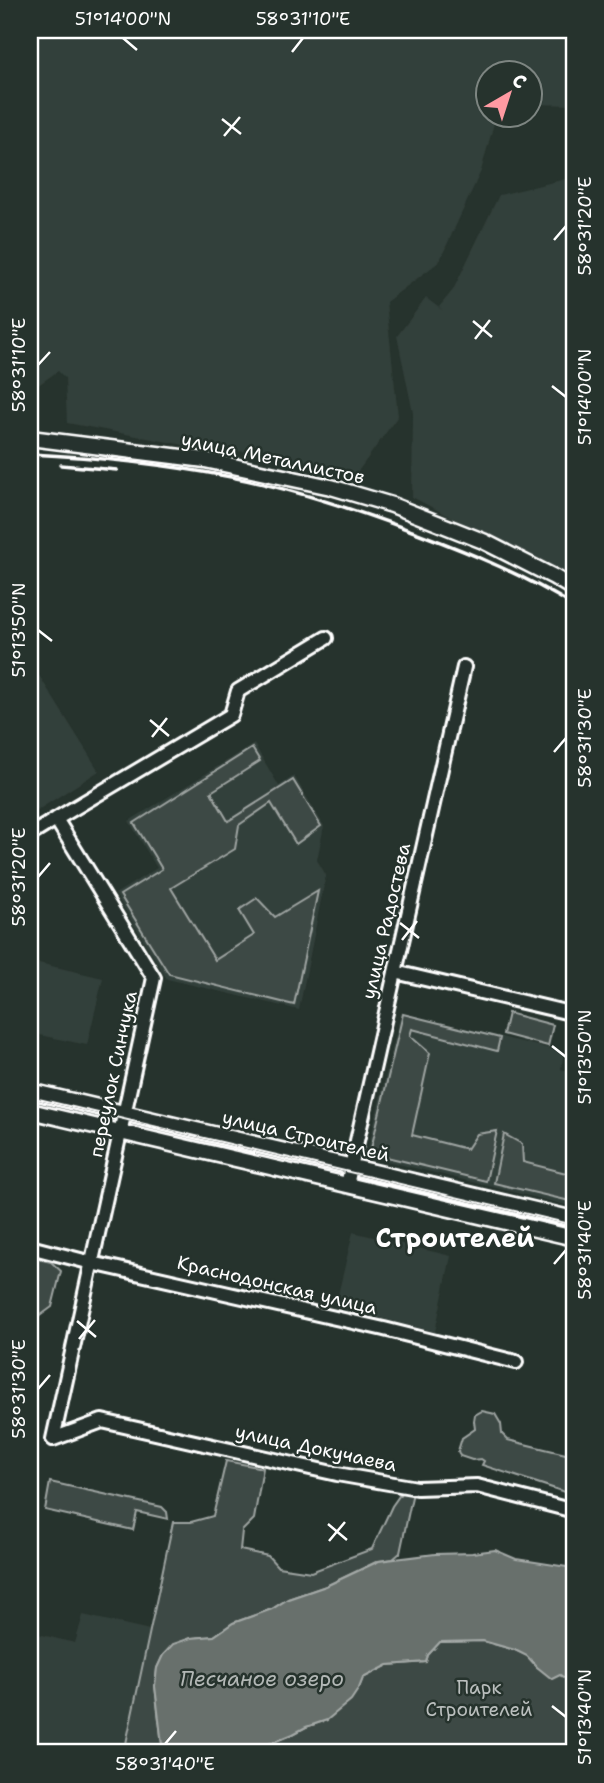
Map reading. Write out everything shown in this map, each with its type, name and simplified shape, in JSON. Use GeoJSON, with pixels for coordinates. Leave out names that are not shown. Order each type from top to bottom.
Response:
{"type":"FeatureCollection","features":[{"type":"Feature","properties":{"kind":"main road","name":"улица Металлистов"},"geometry":{"type":"LineString","coordinates":[[30,438],[205,460],[331,487],[392,505],[483,541],[574,589]]}},
{"type":"Feature","properties":{"kind":"main road","name":"улица Строителей"},"geometry":{"type":"LineString","coordinates":[[30,1091],[573,1219]]}},
{"type":"Feature","properties":{"kind":"main road","name":"улица Строителей"},"geometry":{"type":"LineString","coordinates":[[30,1111],[571,1237]]}},
{"type":"Feature","properties":{"kind":"street"},"geometry":{"type":"LineString","coordinates":[[30,835],[231,715],[238,691],[326,638]]}},
{"type":"Feature","properties":{"kind":"street","name":"улица Радостева"},"geometry":{"type":"LineString","coordinates":[[347,1185],[464,667]]}},
{"type":"Feature","properties":{"kind":"street","name":"переулок Синчука"},"geometry":{"type":"LineString","coordinates":[[52,1439],[154,978],[56,819]]}},
{"type":"Feature","properties":{"kind":"street"},"geometry":{"type":"LineString","coordinates":[[395,972],[574,1014]]}},
{"type":"Feature","properties":{"kind":"street"},"geometry":{"type":"LineString","coordinates":[[571,1237],[573,1219]]}},
{"type":"Feature","properties":{"kind":"street","name":"Краснодонская улица"},"geometry":{"type":"LineString","coordinates":[[30,1247],[516,1362]]}},
{"type":"Feature","properties":{"kind":"street","name":"улица Докучаева"},"geometry":{"type":"LineString","coordinates":[[52,1439],[103,1421],[337,1474],[417,1488],[477,1486],[574,1511]]}},
{"type":"Feature","properties":{"kind":"shaded area"},"geometry":{"type":"Polygon","coordinates":[[[30,30],[574,30],[574,105],[544,104],[544,60],[475,60],[475,130],[492,130],[481,171],[439,262],[386,302],[398,416],[354,477],[266,454],[195,447],[67,423],[65,378],[58,371],[30,391],[30,30]]]}},
{"type":"Feature","properties":{"kind":"shaded area"},"geometry":{"type":"Polygon","coordinates":[[[574,177],[574,581],[412,497],[413,413],[397,336],[426,298],[442,310],[439,307],[453,290],[499,195],[574,177]]]}},
{"type":"Feature","properties":{"kind":"shaded area"},"geometry":{"type":"Polygon","coordinates":[[[30,661],[99,771],[30,815],[30,661]]]}},
{"type":"Feature","properties":{"kind":"shaded area"},"geometry":{"type":"Polygon","coordinates":[[[254,744],[279,786],[294,776],[324,826],[317,860],[326,875],[299,1010],[167,979],[115,894],[157,868],[129,821],[254,744]]]}},
{"type":"Feature","properties":{"kind":"shaded area"},"geometry":{"type":"Polygon","coordinates":[[[30,961],[103,978],[87,1045],[30,1033],[30,961]]]}},
{"type":"Feature","properties":{"kind":"shaded area"},"geometry":{"type":"Polygon","coordinates":[[[401,1013],[564,1052],[561,1069],[574,1072],[574,1207],[366,1156],[401,1013]]]}},
{"type":"Feature","properties":{"kind":"shaded area"},"geometry":{"type":"Polygon","coordinates":[[[353,1232],[451,1256],[435,1332],[335,1307],[353,1232]]]}},
{"type":"Feature","properties":{"kind":"shaded area"},"geometry":{"type":"Polygon","coordinates":[[[83,1615],[150,1630],[124,1753],[30,1753],[30,1632],[75,1643],[83,1615]]]}},
{"type":"Feature","properties":{"kind":"green space"},"geometry":{"type":"Polygon","coordinates":[[[252,748],[260,761],[211,792],[228,821],[293,780],[321,826],[296,844],[271,803],[239,825],[235,849],[171,888],[215,960],[254,935],[239,910],[257,898],[275,917],[318,891],[294,1005],[169,974],[120,895],[162,869],[134,823],[252,748]]]}},
{"type":"Feature","properties":{"kind":"green space"},"geometry":{"type":"Polygon","coordinates":[[[508,1013],[553,1025],[548,1046],[503,1034],[508,1013]]]}},
{"type":"Feature","properties":{"kind":"green space"},"geometry":{"type":"Polygon","coordinates":[[[403,1014],[500,1038],[497,1051],[412,1029],[410,1036],[430,1053],[412,1135],[467,1149],[477,1134],[497,1131],[486,1181],[370,1153],[403,1014]]]}},
{"type":"Feature","properties":{"kind":"green space"},"geometry":{"type":"Polygon","coordinates":[[[504,1134],[522,1144],[523,1162],[574,1175],[574,1202],[494,1183],[504,1134]]]}},
{"type":"Feature","properties":{"kind":"green space"},"geometry":{"type":"Polygon","coordinates":[[[30,1257],[51,1262],[61,1271],[52,1307],[37,1318],[30,1316],[30,1257]]]}},
{"type":"Feature","properties":{"kind":"green space"},"geometry":{"type":"Polygon","coordinates":[[[482,1411],[495,1414],[501,1424],[502,1434],[508,1440],[574,1456],[574,1495],[482,1465],[484,1461],[481,1459],[472,1460],[460,1456],[458,1451],[462,1438],[475,1429],[475,1415],[482,1411]]]}},
{"type":"Feature","properties":{"kind":"green space"},"geometry":{"type":"Polygon","coordinates":[[[226,1461],[263,1468],[254,1519],[242,1531],[240,1550],[268,1556],[278,1567],[311,1572],[372,1549],[392,1506],[404,1489],[413,1492],[400,1553],[393,1559],[378,1561],[326,1586],[233,1623],[214,1636],[191,1638],[173,1645],[163,1655],[157,1668],[155,1686],[163,1753],[124,1753],[173,1522],[191,1522],[213,1516],[226,1461]]]}},
{"type":"Feature","properties":{"kind":"green space"},"geometry":{"type":"Polygon","coordinates":[[[50,1482],[162,1507],[167,1512],[168,1519],[137,1512],[133,1530],[45,1510],[50,1482]]]}},
{"type":"Feature","properties":{"kind":"green space","name":"Парк Строителей"},"geometry":{"type":"Polygon","coordinates":[[[483,1641],[528,1656],[537,1667],[560,1675],[574,1684],[574,1753],[225,1753],[234,1748],[264,1746],[327,1720],[359,1688],[363,1678],[388,1665],[426,1662],[428,1655],[440,1642],[483,1641]]]}},
{"type":"Feature","properties":{"kind":"water","name":"Песчаное озеро"},"geometry":{"type":"Polygon","coordinates":[[[495,1550],[516,1559],[574,1568],[574,1684],[560,1675],[552,1679],[527,1656],[515,1650],[483,1641],[440,1642],[428,1655],[426,1662],[388,1665],[363,1678],[351,1700],[327,1720],[264,1746],[234,1748],[225,1753],[163,1753],[155,1686],[157,1668],[163,1655],[173,1644],[191,1638],[214,1636],[233,1623],[272,1609],[288,1599],[326,1586],[379,1561],[495,1550]]]}},
{"type":"Feature","properties":{"kind":"tram line"},"geometry":{"type":"LineString","coordinates":[[30,1097],[574,1225]]}},
{"type":"Feature","properties":{"kind":"railway"},"geometry":{"type":"LineString","coordinates":[[30,454],[181,468],[303,494],[460,549],[518,575],[574,606]]}},
{"type":"Feature","properties":{"kind":"railway"},"geometry":{"type":"LineString","coordinates":[[61,465],[117,470]]}},
{"type":"Feature","properties":{"kind":"district","name":"Строителей"},"geometry":{"type":"Point","coordinates":[455,1237]}}]}
